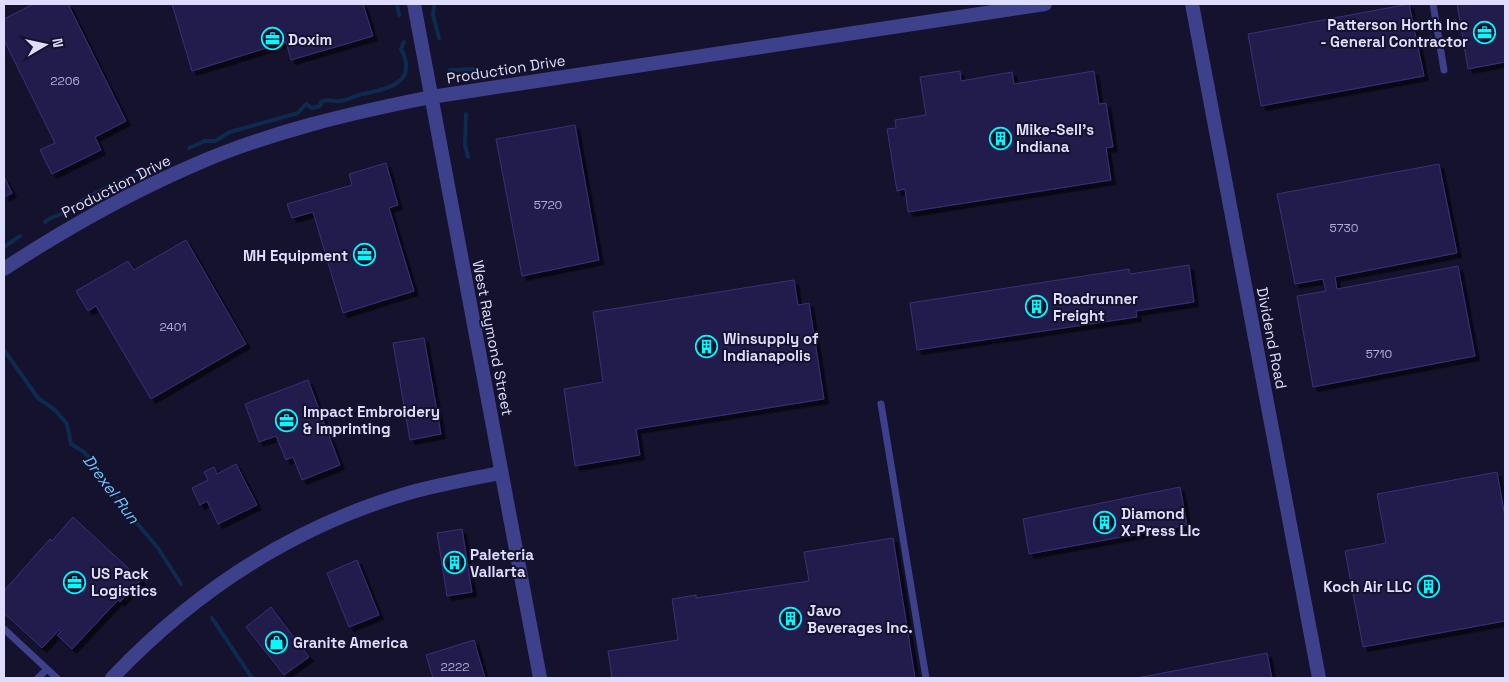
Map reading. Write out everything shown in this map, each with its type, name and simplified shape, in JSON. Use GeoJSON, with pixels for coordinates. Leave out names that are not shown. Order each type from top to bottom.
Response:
{"type":"FeatureCollection","features":[{"type":"Feature","properties":{"kind":"street","name":"West Raymond Street"},"geometry":{"type":"LineString","coordinates":[[414,4],[540,678]]}},
{"type":"Feature","properties":{"kind":"street","name":"Production Drive"},"geometry":{"type":"LineString","coordinates":[[4,269],[100,210],[194,164],[240,147],[337,118],[431,98],[1046,4]]}},
{"type":"Feature","properties":{"kind":"street","name":"Dividend Road"},"geometry":{"type":"LineString","coordinates":[[1192,4],[1319,678]]}},
{"type":"Feature","properties":{"kind":"street"},"geometry":{"type":"LineString","coordinates":[[112,678],[158,632],[199,598],[279,547],[334,520],[378,503],[430,487],[501,473]]}},
{"type":"Feature","properties":{"kind":"lane"},"geometry":{"type":"LineString","coordinates":[[1433,4],[1444,70]]}},
{"type":"Feature","properties":{"kind":"lane"},"geometry":{"type":"LineString","coordinates":[[880,404],[926,678]]}},
{"type":"Feature","properties":{"kind":"lane"},"geometry":{"type":"LineString","coordinates":[[4,629],[57,678]]}},
{"type":"Feature","properties":{"kind":"lane"},"geometry":{"type":"LineString","coordinates":[[38,678],[47,669]]}},
{"type":"Feature","properties":{"kind":"building"},"geometry":{"type":"Polygon","coordinates":[[[34,4],[68,4],[126,121],[95,137],[101,150],[52,174],[40,150],[55,143],[4,40],[4,19],[34,4]]]}},
{"type":"Feature","properties":{"kind":"building","name":"Doxim"},"geometry":{"type":"Polygon","coordinates":[[[172,4],[363,4],[373,36],[291,60],[286,42],[192,71],[172,4]]]}},
{"type":"Feature","properties":{"kind":"building"},"geometry":{"type":"Polygon","coordinates":[[[1409,4],[1424,76],[1261,106],[1248,34],[1409,4]]]}},
{"type":"Feature","properties":{"kind":"building","name":"Patterson Horth Inc - General Contractor"},"geometry":{"type":"Polygon","coordinates":[[[1457,4],[1505,4],[1505,62],[1468,69],[1457,4]]]}},
{"type":"Feature","properties":{"kind":"building","name":"Mike-Sell's Indiana"},"geometry":{"type":"Polygon","coordinates":[[[960,71],[961,81],[1012,72],[1014,84],[1094,71],[1099,104],[1106,103],[1113,147],[1106,148],[1111,180],[908,212],[905,189],[897,191],[887,129],[896,128],[895,120],[926,115],[920,77],[960,71]]]}},
{"type":"Feature","properties":{"kind":"building"},"geometry":{"type":"Polygon","coordinates":[[[575,125],[599,260],[522,276],[496,139],[575,125]]]}},
{"type":"Feature","properties":{"kind":"building","name":"MH Equipment"},"geometry":{"type":"Polygon","coordinates":[[[386,163],[398,205],[389,208],[414,291],[343,313],[313,212],[292,218],[287,204],[352,185],[349,174],[386,163]]]}},
{"type":"Feature","properties":{"kind":"building"},"geometry":{"type":"Polygon","coordinates":[[[1439,164],[1457,253],[1335,277],[1337,289],[1458,266],[1475,356],[1313,387],[1297,296],[1326,291],[1323,279],[1295,284],[1277,194],[1439,164]]]}},
{"type":"Feature","properties":{"kind":"building"},"geometry":{"type":"Polygon","coordinates":[[[4,177],[12,193],[4,197],[4,177]]]}},
{"type":"Feature","properties":{"kind":"building"},"geometry":{"type":"Polygon","coordinates":[[[186,240],[246,344],[151,399],[96,306],[88,311],[76,291],[128,261],[134,270],[186,240]]]}},
{"type":"Feature","properties":{"kind":"building","name":"Roadrunner Freight"},"geometry":{"type":"Polygon","coordinates":[[[1189,265],[1194,302],[1136,311],[1137,317],[917,350],[910,303],[1129,269],[1130,274],[1189,265]]]}},
{"type":"Feature","properties":{"kind":"building","name":"Winsupply of Indianapolis"},"geometry":{"type":"Polygon","coordinates":[[[794,280],[798,305],[809,303],[824,399],[636,429],[640,455],[575,466],[564,389],[603,382],[593,312],[794,280]]]}},
{"type":"Feature","properties":{"kind":"building"},"geometry":{"type":"Polygon","coordinates":[[[424,338],[441,434],[410,440],[393,343],[424,338]]]}},
{"type":"Feature","properties":{"kind":"building","name":"Impact Embroidery & Imprinting"},"geometry":{"type":"Polygon","coordinates":[[[308,380],[340,465],[302,480],[293,457],[286,460],[276,436],[259,442],[245,404],[308,380]]]}},
{"type":"Feature","properties":{"kind":"building"},"geometry":{"type":"Polygon","coordinates":[[[236,464],[257,505],[218,524],[207,501],[200,505],[192,488],[208,480],[204,472],[214,467],[217,474],[236,464]]]}},
{"type":"Feature","properties":{"kind":"building","name":"Koch Air LLC"},"geometry":{"type":"Polygon","coordinates":[[[1497,472],[1505,517],[1505,621],[1363,647],[1345,551],[1386,543],[1377,494],[1497,472]]]}},
{"type":"Feature","properties":{"kind":"building","name":"Diamond X-Press Llc"},"geometry":{"type":"Polygon","coordinates":[[[1180,487],[1187,525],[1029,554],[1023,519],[1180,487]]]}},
{"type":"Feature","properties":{"kind":"building","name":"US Pack Logistics"},"geometry":{"type":"Polygon","coordinates":[[[73,517],[141,580],[120,602],[118,600],[72,649],[57,635],[61,632],[59,630],[42,648],[4,613],[4,591],[50,539],[52,541],[73,517]]]}},
{"type":"Feature","properties":{"kind":"building","name":"Paleteria Vallarta"},"geometry":{"type":"Polygon","coordinates":[[[462,529],[472,592],[447,596],[437,533],[462,529]]]}},
{"type":"Feature","properties":{"kind":"building","name":"Javo Beverages Inc."},"geometry":{"type":"Polygon","coordinates":[[[893,538],[915,678],[612,678],[608,651],[678,640],[672,599],[696,595],[696,598],[809,581],[804,552],[893,538]]]}},
{"type":"Feature","properties":{"kind":"building"},"geometry":{"type":"Polygon","coordinates":[[[357,560],[379,615],[349,627],[327,573],[357,560]]]}},
{"type":"Feature","properties":{"kind":"building","name":"Granite America"},"geometry":{"type":"Polygon","coordinates":[[[271,607],[309,657],[284,675],[246,627],[271,607]]]}},
{"type":"Feature","properties":{"kind":"building"},"geometry":{"type":"Polygon","coordinates":[[[474,640],[485,678],[433,678],[426,655],[474,640]]]}},
{"type":"Feature","properties":{"kind":"building"},"geometry":{"type":"Polygon","coordinates":[[[1267,653],[1272,678],[1137,678],[1267,653]]]}},
{"type":"Feature","properties":{"kind":"waterway"},"geometry":{"type":"LineString","coordinates":[[397,4],[399,15]]}},
{"type":"Feature","properties":{"kind":"waterway"},"geometry":{"type":"LineString","coordinates":[[434,4],[433,15],[439,38]]}},
{"type":"Feature","properties":{"kind":"waterway"},"geometry":{"type":"LineString","coordinates":[[189,148],[205,141],[215,141],[230,132],[298,113],[306,104],[312,108],[320,106],[321,102],[324,101],[343,100],[390,87],[403,77],[406,70],[406,60],[401,49],[404,42]]}},
{"type":"Feature","properties":{"kind":"waterway"},"geometry":{"type":"LineString","coordinates":[[450,70],[476,69]]}},
{"type":"Feature","properties":{"kind":"waterway"},"geometry":{"type":"LineString","coordinates":[[466,114],[465,145],[468,157]]}},
{"type":"Feature","properties":{"kind":"waterway"},"geometry":{"type":"LineString","coordinates":[[45,222],[93,194],[145,171],[155,164]]}},
{"type":"Feature","properties":{"kind":"waterway"},"geometry":{"type":"LineString","coordinates":[[4,247],[20,236]]}},
{"type":"Feature","properties":{"kind":"waterway","name":"Drexel Run"},"geometry":{"type":"LineString","coordinates":[[4,350],[38,398],[55,410],[67,424],[71,444],[84,452],[101,473],[124,508],[158,548],[181,584]]}},
{"type":"Feature","properties":{"kind":"waterway","name":"Drexel Run"},"geometry":{"type":"LineString","coordinates":[[212,618],[252,678]]}},
{"type":"Feature","properties":{"kind":"place","name":"Patterson Horth Inc - General Contractor"},"geometry":{"type":"Point","coordinates":[1484,33]}},
{"type":"Feature","properties":{"kind":"place","name":"Doxim"},"geometry":{"type":"Point","coordinates":[272,39]}},
{"type":"Feature","properties":{"kind":"place","name":"Mike-Sell's Indiana"},"geometry":{"type":"Point","coordinates":[1000,138]}},
{"type":"Feature","properties":{"kind":"place","name":"MH Equipment"},"geometry":{"type":"Point","coordinates":[364,255]}},
{"type":"Feature","properties":{"kind":"place","name":"Roadrunner Freight"},"geometry":{"type":"Point","coordinates":[1037,307]}},
{"type":"Feature","properties":{"kind":"place","name":"Winsupply of Indianapolis"},"geometry":{"type":"Point","coordinates":[707,347]}},
{"type":"Feature","properties":{"kind":"place","name":"Impact Embroidery & Imprinting"},"geometry":{"type":"Point","coordinates":[287,420]}},
{"type":"Feature","properties":{"kind":"place","name":"Diamond X-Press Llc"},"geometry":{"type":"Point","coordinates":[1105,522]}},
{"type":"Feature","properties":{"kind":"place","name":"Paleteria Vallarta"},"geometry":{"type":"Point","coordinates":[454,563]}},
{"type":"Feature","properties":{"kind":"place","name":"US Pack Logistics"},"geometry":{"type":"Point","coordinates":[75,582]}},
{"type":"Feature","properties":{"kind":"place","name":"Koch Air LLC"},"geometry":{"type":"Point","coordinates":[1428,586]}},
{"type":"Feature","properties":{"kind":"place","name":"Javo Beverages Inc."},"geometry":{"type":"Point","coordinates":[791,619]}},
{"type":"Feature","properties":{"kind":"place","name":"Granite America"},"geometry":{"type":"Point","coordinates":[277,642]}}]}
